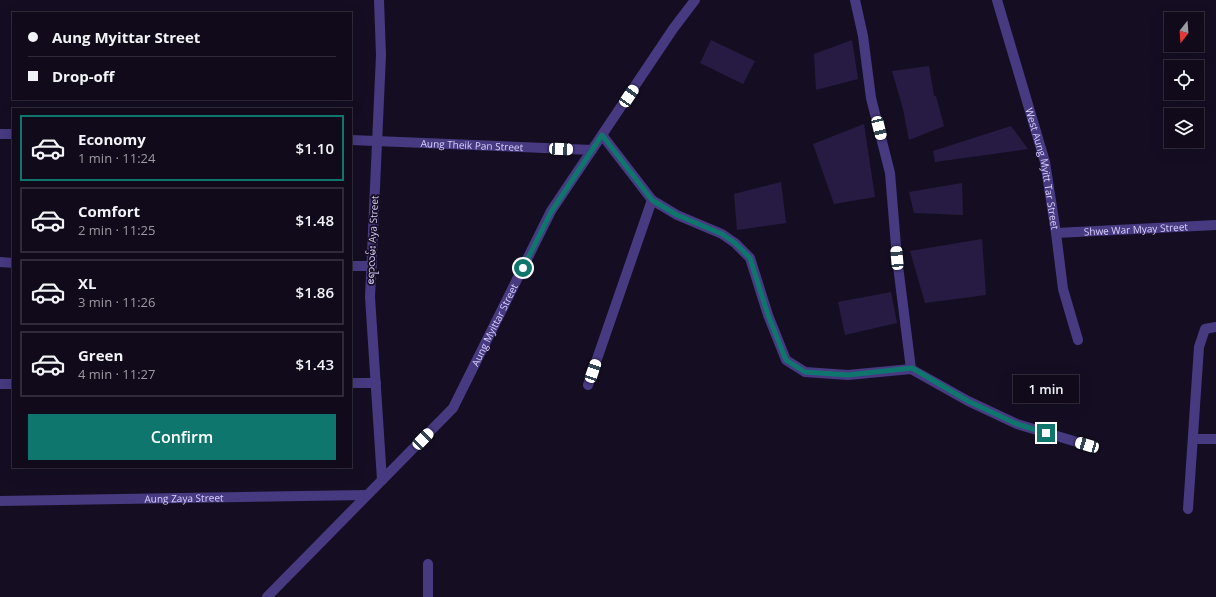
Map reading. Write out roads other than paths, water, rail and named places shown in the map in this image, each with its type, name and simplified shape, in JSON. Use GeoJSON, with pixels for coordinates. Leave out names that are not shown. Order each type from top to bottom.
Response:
{"type":"FeatureCollection","features":[{"type":"Feature","properties":{"kind":"street","name":"ဧရာလမ်း Aya Street"},"geometry":{"type":"LineString","coordinates":[[379,0],[381,55],[370,297],[382,480]]}},
{"type":"Feature","properties":{"kind":"street","name":"Aung Myittar Street"},"geometry":{"type":"LineString","coordinates":[[267,597],[453,408],[551,212],[673,29],[695,0]]}},
{"type":"Feature","properties":{"kind":"street"},"geometry":{"type":"LineString","coordinates":[[855,0],[863,36],[871,98],[890,173],[897,258],[912,368]]}},
{"type":"Feature","properties":{"kind":"street","name":"West Aung Myitt Tar Street"},"geometry":{"type":"LineString","coordinates":[[998,0],[1045,162],[1063,289],[1078,340]]}},
{"type":"Feature","properties":{"kind":"street"},"geometry":{"type":"LineString","coordinates":[[0,134],[12,134]]}},
{"type":"Feature","properties":{"kind":"street"},"geometry":{"type":"LineString","coordinates":[[602,135],[652,200],[677,215],[722,234],[735,243],[750,258],[768,315],[786,360],[805,372],[848,375],[912,368],[968,401],[1017,424],[1087,445]]}},
{"type":"Feature","properties":{"kind":"street","name":"Aung Theik Pan Street"},"geometry":{"type":"LineString","coordinates":[[352,140],[592,150]]}},
{"type":"Feature","properties":{"kind":"street"},"geometry":{"type":"LineString","coordinates":[[588,385],[652,200]]}},
{"type":"Feature","properties":{"kind":"street","name":"Shwe War Myay Street"},"geometry":{"type":"LineString","coordinates":[[1056,233],[1216,225]]}},
{"type":"Feature","properties":{"kind":"street"},"geometry":{"type":"LineString","coordinates":[[0,262],[12,262]]}},
{"type":"Feature","properties":{"kind":"street"},"geometry":{"type":"LineString","coordinates":[[352,266],[372,266]]}},
{"type":"Feature","properties":{"kind":"street"},"geometry":{"type":"LineString","coordinates":[[1188,509],[1199,348],[1205,329],[1216,327]]}},
{"type":"Feature","properties":{"kind":"street"},"geometry":{"type":"LineString","coordinates":[[352,383],[376,383]]}},
{"type":"Feature","properties":{"kind":"street"},"geometry":{"type":"LineString","coordinates":[[0,384],[12,384]]}},
{"type":"Feature","properties":{"kind":"street"},"geometry":{"type":"LineString","coordinates":[[1193,439],[1216,439]]}},
{"type":"Feature","properties":{"kind":"street","name":"Aung Zaya Street"},"geometry":{"type":"LineString","coordinates":[[0,501],[367,495]]}},
{"type":"Feature","properties":{"kind":"street"},"geometry":{"type":"LineString","coordinates":[[428,564],[428,597]]}}]}
